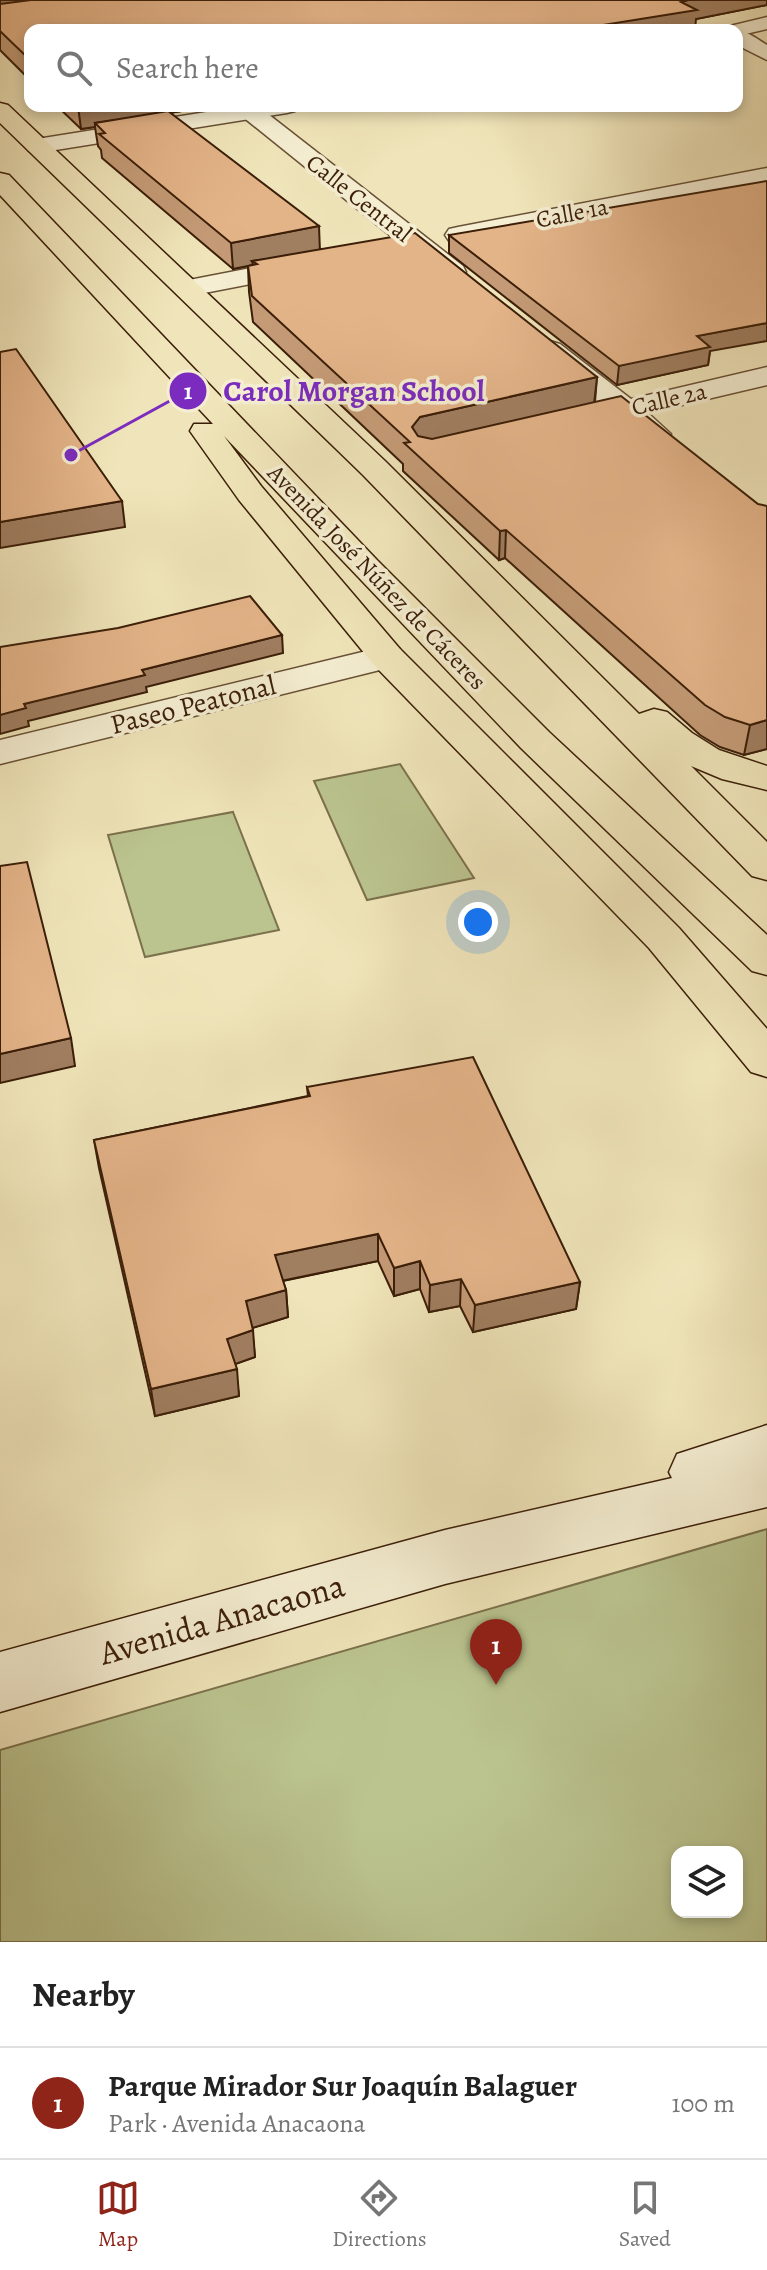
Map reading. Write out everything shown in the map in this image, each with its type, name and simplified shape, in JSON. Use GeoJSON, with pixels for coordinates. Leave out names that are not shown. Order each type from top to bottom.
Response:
{"type":"FeatureCollection","features":[{"type":"Feature","properties":{"kind":"main road","name":"Avenida José Núñez de Cáceres"},"geometry":{"type":"LineString","coordinates":[[0,110],[37,146],[47,194],[179,332],[365,567],[503,708],[767,960]]}},
{"type":"Feature","properties":{"kind":"main road","name":"Avenida José Núñez de Cáceres"},"geometry":{"type":"LineString","coordinates":[[47,194],[189,288],[179,332]]}},
{"type":"Feature","properties":{"kind":"main road","name":"Avenida José Núñez de Cáceres"},"geometry":{"type":"LineString","coordinates":[[179,332],[374,468],[767,866]]}},
{"type":"Feature","properties":{"kind":"main road"},"geometry":{"type":"LineString","coordinates":[[179,332],[183,400],[250,493],[387,657],[664,938],[767,1060]]}},
{"type":"Feature","properties":{"kind":"main road"},"geometry":{"type":"LineString","coordinates":[[486,583],[586,652],[671,738],[710,761],[767,778]]}},
{"type":"Feature","properties":{"kind":"street"},"geometry":{"type":"LineString","coordinates":[[743,29],[767,23]]}},
{"type":"Feature","properties":{"kind":"street"},"geometry":{"type":"LineString","coordinates":[[743,40],[767,54]]}},
{"type":"Feature","properties":{"kind":"street"},"geometry":{"type":"LineString","coordinates":[[37,146],[251,112]]}},
{"type":"Feature","properties":{"kind":"street","name":"Calle Central"},"geometry":{"type":"LineString","coordinates":[[251,112],[478,292]]}},
{"type":"Feature","properties":{"kind":"street","name":"Calle 1a"},"geometry":{"type":"LineString","coordinates":[[386,249],[767,175]]}},
{"type":"Feature","properties":{"kind":"street"},"geometry":{"type":"LineString","coordinates":[[189,288],[326,261]]}},
{"type":"Feature","properties":{"kind":"street"},"geometry":{"type":"LineString","coordinates":[[527,331],[673,448]]}},
{"type":"Feature","properties":{"kind":"street","name":"Calle 2a"},"geometry":{"type":"LineString","coordinates":[[581,420],[767,376]]}},
{"type":"Feature","properties":{"kind":"street","name":"Paseo Peatonal"},"geometry":{"type":"LineString","coordinates":[[0,752],[387,657]]}},
{"type":"Feature","properties":{"kind":"street","name":"Avenida Anacaona"},"geometry":{"type":"LineString","coordinates":[[445,1557],[767,1449]]}},
{"type":"Feature","properties":{"kind":"street","name":"Avenida Anacaona"},"geometry":{"type":"LineString","coordinates":[[0,1682],[445,1557],[767,1482]]}},
{"type":"Feature","properties":{"kind":"green space"},"geometry":{"type":"Polygon","coordinates":[[[400,764],[474,878],[367,900],[314,781],[400,764]]]}},
{"type":"Feature","properties":{"kind":"green space"},"geometry":{"type":"Polygon","coordinates":[[[233,812],[279,930],[145,957],[108,835],[233,812]]]}},
{"type":"Feature","properties":{"kind":"green space"},"geometry":{"type":"Polygon","coordinates":[[[767,1529],[767,1942],[0,1942],[0,1750],[767,1529]]]}},
{"type":"Feature","properties":{"kind":"building"},"geometry":{"type":"Polygon","coordinates":[[[31,0],[688,0],[681,2],[697,10],[610,24],[24,24],[24,54],[0,31],[0,4],[31,0]]]}},
{"type":"Feature","properties":{"kind":"building"},"geometry":{"type":"Polygon","coordinates":[[[169,112],[319,226],[231,243],[99,134],[105,133],[95,123],[169,112]]]}},
{"type":"Feature","properties":{"kind":"building"},"geometry":{"type":"Polygon","coordinates":[[[767,181],[767,323],[697,336],[710,347],[619,366],[449,235],[767,181]]]}},
{"type":"Feature","properties":{"kind":"building"},"geometry":{"type":"Polygon","coordinates":[[[415,233],[597,377],[420,417],[412,427],[418,436],[432,439],[621,396],[758,504],[767,506],[767,720],[750,725],[725,717],[705,705],[506,530],[500,531],[404,443],[410,442],[252,296],[248,266],[257,264],[252,261],[415,233]]]}},
{"type":"Feature","properties":{"kind":"building"},"geometry":{"type":"Polygon","coordinates":[[[16,349],[122,501],[0,522],[0,352],[16,349]]]}},
{"type":"Feature","properties":{"kind":"building"},"geometry":{"type":"Polygon","coordinates":[[[250,596],[282,635],[142,670],[145,675],[24,704],[26,708],[0,715],[0,647],[118,628],[250,596]]]}},
{"type":"Feature","properties":{"kind":"building"},"geometry":{"type":"Polygon","coordinates":[[[27,862],[71,1038],[0,1054],[0,866],[27,862]]]}},
{"type":"Feature","properties":{"kind":"building"},"geometry":{"type":"Polygon","coordinates":[[[473,1057],[580,1282],[475,1305],[461,1279],[430,1285],[420,1261],[394,1268],[378,1234],[275,1255],[286,1290],[246,1301],[253,1330],[227,1339],[237,1369],[151,1389],[94,1140],[310,1096],[307,1087],[473,1057]]]}},
{"type":"Feature","properties":{"kind":"place","name":"Carol Morgan School"},"geometry":{"type":"Point","coordinates":[71,455]}},
{"type":"Feature","properties":{"kind":"place","name":"Parque Mirador Sur Joaquín Balaguer"},"geometry":{"type":"Point","coordinates":[496,1685]}}]}
